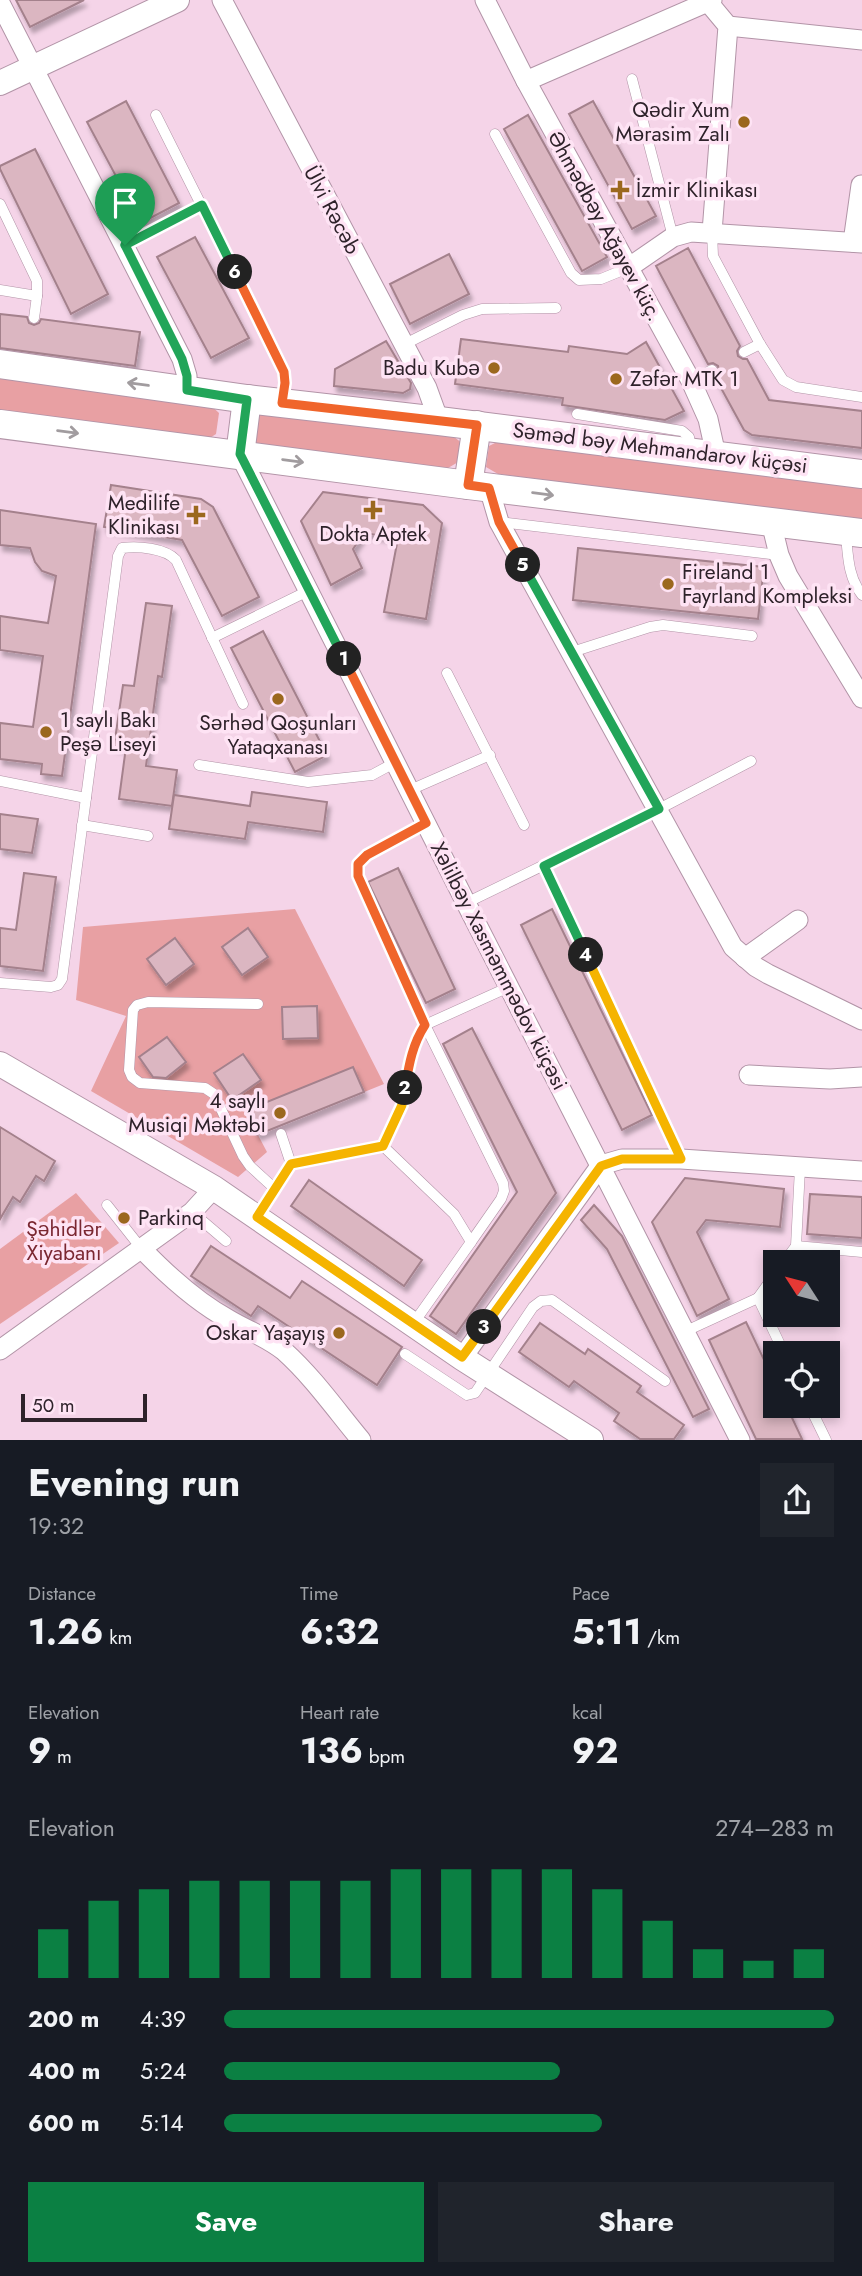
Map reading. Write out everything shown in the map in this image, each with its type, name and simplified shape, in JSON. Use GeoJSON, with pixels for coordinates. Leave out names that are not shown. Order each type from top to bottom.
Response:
{"type":"FeatureCollection","features":[{"type":"Feature","properties":{"kind":"main road","name":"Səməd bəy Mehmandarov küçəsi"},"geometry":{"type":"LineString","coordinates":[[0,364],[29,361],[247,400],[477,425],[862,474]]}},
{"type":"Feature","properties":{"kind":"main road"},"geometry":{"type":"LineString","coordinates":[[240,454],[247,400]]}},
{"type":"Feature","properties":{"kind":"main road"},"geometry":{"type":"LineString","coordinates":[[0,424],[479,487],[854,532]]}},
{"type":"Feature","properties":{"kind":"main road"},"geometry":{"type":"LineString","coordinates":[[477,425],[479,487]]}},
{"type":"Feature","properties":{"kind":"street"},"geometry":{"type":"LineString","coordinates":[[0,83],[177,0]]}},
{"type":"Feature","properties":{"kind":"street","name":"Ülvi Rəcəb"},"geometry":{"type":"LineString","coordinates":[[222,0],[427,388],[439,421]]}},
{"type":"Feature","properties":{"kind":"street","name":"Əhmədbəy Ağayev küç."},"geometry":{"type":"LineString","coordinates":[[485,0],[526,81],[691,381],[708,419],[704,453]]}},
{"type":"Feature","properties":{"kind":"street"},"geometry":{"type":"LineString","coordinates":[[526,81],[683,6],[710,1],[728,26],[712,232]]}},
{"type":"Feature","properties":{"kind":"street"},"geometry":{"type":"LineString","coordinates":[[0,3],[182,359],[187,376],[187,390]]}},
{"type":"Feature","properties":{"kind":"street"},"geometry":{"type":"LineString","coordinates":[[728,26],[862,40]]}},
{"type":"Feature","properties":{"kind":"street"},"geometry":{"type":"LineString","coordinates":[[628,268],[673,237],[691,232],[858,242],[861,185]]}},
{"type":"Feature","properties":{"kind":"street","name":"Xəlilbəy Xasməmmədov küçəsi"},"geometry":{"type":"LineString","coordinates":[[240,454],[740,1440]]}},
{"type":"Feature","properties":{"kind":"street"},"geometry":{"type":"LineString","coordinates":[[479,487],[733,947],[768,974],[862,1020]]}},
{"type":"Feature","properties":{"kind":"street"},"geometry":{"type":"LineString","coordinates":[[771,522],[779,555],[804,606],[862,698]]}},
{"type":"Feature","properties":{"kind":"street"},"geometry":{"type":"LineString","coordinates":[[745,958],[798,920]]}},
{"type":"Feature","properties":{"kind":"street"},"geometry":{"type":"LineString","coordinates":[[0,1064],[214,1188],[412,1324],[592,1440]]}},
{"type":"Feature","properties":{"kind":"street"},"geometry":{"type":"LineString","coordinates":[[749,1075],[830,1079],[862,1077]]}},
{"type":"Feature","properties":{"kind":"street"},"geometry":{"type":"LineString","coordinates":[[462,1357],[601,1166],[622,1159],[681,1159],[862,1171]]}},
{"type":"Feature","properties":{"kind":"street"},"geometry":{"type":"LineString","coordinates":[[0,1350],[192,1212],[214,1188]]}},
{"type":"Feature","properties":{"kind":"street"},"geometry":{"type":"LineString","coordinates":[[141,1248],[186,1290],[226,1318],[283,1350],[312,1380],[361,1440]]}},
{"type":"Feature","properties":{"kind":"lane"},"geometry":{"type":"LineString","coordinates":[[632,79],[673,237]]}},
{"type":"Feature","properties":{"kind":"lane"},"geometry":{"type":"LineString","coordinates":[[156,115],[284,372],[282,403]]}},
{"type":"Feature","properties":{"kind":"lane"},"geometry":{"type":"LineString","coordinates":[[495,134],[571,273],[579,280],[601,279],[628,268]]}},
{"type":"Feature","properties":{"kind":"lane"},"geometry":{"type":"LineString","coordinates":[[0,204],[37,281],[34,318]]}},
{"type":"Feature","properties":{"kind":"lane"},"geometry":{"type":"LineString","coordinates":[[125,245],[202,205]]}},
{"type":"Feature","properties":{"kind":"lane"},"geometry":{"type":"LineString","coordinates":[[712,232],[713,256],[760,344],[783,380],[796,387],[862,397]]}},
{"type":"Feature","properties":{"kind":"lane"},"geometry":{"type":"LineString","coordinates":[[0,290],[37,296]]}},
{"type":"Feature","properties":{"kind":"lane"},"geometry":{"type":"LineString","coordinates":[[404,345],[463,315],[482,309],[556,308]]}},
{"type":"Feature","properties":{"kind":"lane"},"geometry":{"type":"LineString","coordinates":[[744,352],[760,344]]}},
{"type":"Feature","properties":{"kind":"lane"},"geometry":{"type":"LineString","coordinates":[[691,381],[712,370]]}},
{"type":"Feature","properties":{"kind":"lane"},"geometry":{"type":"LineString","coordinates":[[577,414],[682,431],[704,453]]}},
{"type":"Feature","properties":{"kind":"lane"},"geometry":{"type":"LineString","coordinates":[[499,522],[779,555]]}},
{"type":"Feature","properties":{"kind":"lane"},"geometry":{"type":"LineString","coordinates":[[854,532],[849,567],[856,588],[862,595]]}},
{"type":"Feature","properties":{"kind":"lane"},"geometry":{"type":"LineString","coordinates":[[0,983],[51,987],[58,985],[62,979],[118,556],[122,548],[172,555],[243,704]]}},
{"type":"Feature","properties":{"kind":"lane"},"geometry":{"type":"LineString","coordinates":[[212,638],[308,591]]}},
{"type":"Feature","properties":{"kind":"lane"},"geometry":{"type":"LineString","coordinates":[[572,652],[663,625],[752,636]]}},
{"type":"Feature","properties":{"kind":"lane"},"geometry":{"type":"LineString","coordinates":[[447,673],[524,825]]}},
{"type":"Feature","properties":{"kind":"lane"},"geometry":{"type":"LineString","coordinates":[[410,790],[490,755]]}},
{"type":"Feature","properties":{"kind":"lane"},"geometry":{"type":"LineString","coordinates":[[466,903],[751,761]]}},
{"type":"Feature","properties":{"kind":"lane"},"geometry":{"type":"LineString","coordinates":[[199,765],[308,782],[372,775],[396,762]]}},
{"type":"Feature","properties":{"kind":"lane"},"geometry":{"type":"LineString","coordinates":[[0,781],[86,798]]}},
{"type":"Feature","properties":{"kind":"lane"},"geometry":{"type":"LineString","coordinates":[[412,1324],[504,1191],[503,1183],[425,1025],[358,876],[358,864],[367,855],[426,823]]}},
{"type":"Feature","properties":{"kind":"lane"},"geometry":{"type":"LineString","coordinates":[[82,825],[148,836]]}},
{"type":"Feature","properties":{"kind":"lane"},"geometry":{"type":"LineString","coordinates":[[544,866],[681,1159]]}},
{"type":"Feature","properties":{"kind":"lane"},"geometry":{"type":"LineString","coordinates":[[383,1146],[402,1105],[411,1053],[425,1025],[509,987]]}},
{"type":"Feature","properties":{"kind":"lane"},"geometry":{"type":"LineString","coordinates":[[258,1004],[148,1002],[137,1005],[133,1010],[129,1070],[132,1077],[140,1083],[205,1088],[214,1094],[243,1156],[274,1188]]}},
{"type":"Feature","properties":{"kind":"lane"},"geometry":{"type":"LineString","coordinates":[[281,1134],[291,1164]]}},
{"type":"Feature","properties":{"kind":"lane"},"geometry":{"type":"LineString","coordinates":[[257,1217],[291,1164],[383,1146]]}},
{"type":"Feature","properties":{"kind":"lane"},"geometry":{"type":"LineString","coordinates":[[383,1146],[454,1214],[471,1242]]}},
{"type":"Feature","properties":{"kind":"lane"},"geometry":{"type":"LineString","coordinates":[[793,1250],[796,1246],[800,1168]]}},
{"type":"Feature","properties":{"kind":"lane"},"geometry":{"type":"LineString","coordinates":[[107,1205],[141,1248]]}},
{"type":"Feature","properties":{"kind":"lane"},"geometry":{"type":"LineString","coordinates":[[192,1212],[226,1241]]}},
{"type":"Feature","properties":{"kind":"lane"},"geometry":{"type":"LineString","coordinates":[[796,1246],[862,1252]]}},
{"type":"Feature","properties":{"kind":"lane"},"geometry":{"type":"LineString","coordinates":[[686,1331],[758,1298],[763,1291]]}},
{"type":"Feature","properties":{"kind":"lane"},"geometry":{"type":"LineString","coordinates":[[758,1298],[778,1341]]}},
{"type":"Feature","properties":{"kind":"lane"},"geometry":{"type":"LineString","coordinates":[[405,1354],[467,1395],[475,1393],[533,1307],[541,1301],[552,1300],[665,1381]]}},
{"type":"Feature","properties":{"kind":"lane"},"geometry":{"type":"LineString","coordinates":[[816,1418],[826,1440]]}},
{"type":"Feature","properties":{"kind":"green space"},"geometry":{"type":"Polygon","coordinates":[[[0,374],[207,402],[219,413],[216,434],[202,443],[0,411],[0,374]]]}},
{"type":"Feature","properties":{"kind":"green space"},"geometry":{"type":"Polygon","coordinates":[[[256,413],[453,436],[463,444],[460,461],[448,468],[252,444],[256,413]]]}},
{"type":"Feature","properties":{"kind":"green space"},"geometry":{"type":"Polygon","coordinates":[[[501,440],[862,485],[862,520],[498,474],[486,467],[489,446],[501,440]]]}},
{"type":"Feature","properties":{"kind":"green space"},"geometry":{"type":"Polygon","coordinates":[[[295,909],[384,1084],[258,1135],[267,1152],[238,1177],[91,1091],[126,1016],[76,1000],[83,927],[295,909]]]}},
{"type":"Feature","properties":{"kind":"green space","name":"Şəhidlər Xiyabanı"},"geometry":{"type":"Polygon","coordinates":[[[76,1193],[119,1243],[0,1324],[0,1249],[76,1193]]]}},
{"type":"Feature","properties":{"kind":"building"},"geometry":{"type":"Polygon","coordinates":[[[16,0],[84,0],[30,27],[16,0]]]}},
{"type":"Feature","properties":{"kind":"building"},"geometry":{"type":"Polygon","coordinates":[[[126,101],[179,203],[141,223],[87,122],[126,101]]]}},
{"type":"Feature","properties":{"kind":"building"},"geometry":{"type":"Polygon","coordinates":[[[593,101],[656,216],[632,229],[569,114],[593,101]]]}},
{"type":"Feature","properties":{"kind":"building"},"geometry":{"type":"Polygon","coordinates":[[[528,115],[607,257],[582,271],[504,129],[528,115]]]}},
{"type":"Feature","properties":{"kind":"building"},"geometry":{"type":"Polygon","coordinates":[[[35,149],[108,294],[71,314],[0,169],[0,166],[35,149]]]}},
{"type":"Feature","properties":{"kind":"building"},"geometry":{"type":"Polygon","coordinates":[[[195,237],[249,338],[211,358],[157,257],[195,237]]]}},
{"type":"Feature","properties":{"kind":"building"},"geometry":{"type":"Polygon","coordinates":[[[688,248],[740,346],[738,356],[747,359],[769,400],[862,411],[862,448],[752,435],[744,430],[715,377],[719,371],[718,366],[708,364],[656,266],[688,248]]]}},
{"type":"Feature","properties":{"kind":"building"},"geometry":{"type":"Polygon","coordinates":[[[449,254],[469,294],[410,324],[390,284],[449,254]]]}},
{"type":"Feature","properties":{"kind":"building"},"geometry":{"type":"Polygon","coordinates":[[[0,314],[27,317],[29,323],[34,325],[41,319],[140,332],[135,366],[0,348],[0,314]]]}},
{"type":"Feature","properties":{"kind":"building"},"geometry":{"type":"Polygon","coordinates":[[[461,339],[568,352],[569,346],[627,354],[646,342],[684,411],[665,420],[562,405],[563,398],[455,384],[461,339]]]}},
{"type":"Feature","properties":{"kind":"building"},"geometry":{"type":"Polygon","coordinates":[[[386,341],[411,383],[410,389],[403,393],[334,386],[335,369],[386,341]]]}},
{"type":"Feature","properties":{"kind":"building"},"geometry":{"type":"Polygon","coordinates":[[[111,485],[201,499],[213,507],[259,597],[222,616],[182,540],[104,527],[111,485]]]}},
{"type":"Feature","properties":{"kind":"building"},"geometry":{"type":"Polygon","coordinates":[[[323,492],[423,505],[442,523],[426,619],[384,612],[398,538],[364,533],[353,549],[362,568],[331,585],[301,521],[323,492]]]}},
{"type":"Feature","properties":{"kind":"building"},"geometry":{"type":"Polygon","coordinates":[[[0,510],[96,524],[62,776],[41,774],[42,764],[0,759],[0,723],[33,727],[43,656],[0,650],[0,616],[48,623],[56,576],[42,571],[30,548],[0,545],[0,510]]]}},
{"type":"Feature","properties":{"kind":"building","name":"Fireland 1 Fayrland Kompleksi"},"geometry":{"type":"Polygon","coordinates":[[[578,548],[764,567],[758,619],[573,600],[578,548]]]}},
{"type":"Feature","properties":{"kind":"building"},"geometry":{"type":"Polygon","coordinates":[[[146,603],[172,606],[162,677],[158,676],[146,766],[177,770],[172,806],[119,799],[126,747],[114,746],[123,685],[134,686],[146,603]]]}},
{"type":"Feature","properties":{"kind":"building"},"geometry":{"type":"Polygon","coordinates":[[[263,631],[327,755],[295,772],[231,648],[263,631]]]}},
{"type":"Feature","properties":{"kind":"building"},"geometry":{"type":"Polygon","coordinates":[[[252,792],[327,802],[323,832],[248,822],[245,839],[169,829],[174,795],[250,806],[252,792]]]}},
{"type":"Feature","properties":{"kind":"building"},"geometry":{"type":"Polygon","coordinates":[[[0,814],[38,819],[32,853],[0,849],[0,814]]]}},
{"type":"Feature","properties":{"kind":"building"},"geometry":{"type":"Polygon","coordinates":[[[398,868],[455,989],[426,1003],[368,882],[398,868]]]}},
{"type":"Feature","properties":{"kind":"building"},"geometry":{"type":"Polygon","coordinates":[[[24,873],[56,877],[43,971],[0,966],[0,928],[16,930],[24,873]]]}},
{"type":"Feature","properties":{"kind":"building"},"geometry":{"type":"Polygon","coordinates":[[[552,909],[652,1115],[622,1130],[521,925],[552,909]]]}},
{"type":"Feature","properties":{"kind":"building"},"geometry":{"type":"Polygon","coordinates":[[[248,928],[268,957],[242,975],[222,947],[248,928]]]}},
{"type":"Feature","properties":{"kind":"building"},"geometry":{"type":"Polygon","coordinates":[[[175,938],[194,964],[166,985],[147,959],[175,938]]]}},
{"type":"Feature","properties":{"kind":"building"},"geometry":{"type":"Polygon","coordinates":[[[317,1006],[318,1038],[283,1039],[282,1007],[317,1006]]]}},
{"type":"Feature","properties":{"kind":"building"},"geometry":{"type":"Polygon","coordinates":[[[472,1028],[556,1193],[456,1334],[430,1316],[517,1192],[443,1044],[472,1028]]]}},
{"type":"Feature","properties":{"kind":"building"},"geometry":{"type":"Polygon","coordinates":[[[167,1037],[186,1062],[166,1078],[153,1077],[139,1057],[167,1037]]]}},
{"type":"Feature","properties":{"kind":"building"},"geometry":{"type":"Polygon","coordinates":[[[243,1054],[261,1080],[232,1100],[214,1073],[243,1054]]]}},
{"type":"Feature","properties":{"kind":"building"},"geometry":{"type":"Polygon","coordinates":[[[353,1067],[364,1092],[257,1135],[247,1110],[353,1067]]]}},
{"type":"Feature","properties":{"kind":"building"},"geometry":{"type":"Polygon","coordinates":[[[0,1127],[55,1161],[44,1181],[36,1176],[20,1202],[13,1197],[0,1219],[0,1127]]]}},
{"type":"Feature","properties":{"kind":"building"},"geometry":{"type":"Polygon","coordinates":[[[685,1178],[784,1189],[780,1227],[706,1220],[697,1232],[729,1299],[697,1316],[652,1222],[685,1178]]]}},
{"type":"Feature","properties":{"kind":"building"},"geometry":{"type":"Polygon","coordinates":[[[309,1180],[422,1260],[404,1286],[291,1206],[309,1180]]]}},
{"type":"Feature","properties":{"kind":"building"},"geometry":{"type":"Polygon","coordinates":[[[810,1194],[862,1197],[862,1238],[807,1234],[810,1194]]]}},
{"type":"Feature","properties":{"kind":"building"},"geometry":{"type":"Polygon","coordinates":[[[594,1205],[622,1236],[709,1409],[693,1417],[607,1249],[581,1220],[594,1205]]]}},
{"type":"Feature","properties":{"kind":"building","name":"Oskar Yaşayış"},"geometry":{"type":"Polygon","coordinates":[[[211,1246],[290,1298],[302,1281],[402,1347],[377,1385],[258,1306],[251,1316],[191,1276],[211,1246]]]}},
{"type":"Feature","properties":{"kind":"building"},"geometry":{"type":"Polygon","coordinates":[[[746,1322],[763,1358],[763,1418],[792,1418],[802,1439],[756,1439],[709,1340],[746,1322]]]}},
{"type":"Feature","properties":{"kind":"building"},"geometry":{"type":"Polygon","coordinates":[[[540,1323],[585,1354],[588,1349],[641,1386],[637,1392],[684,1425],[674,1439],[640,1439],[614,1421],[619,1413],[574,1381],[569,1387],[519,1352],[540,1323]]]}},
{"type":"Feature","properties":{"kind":"place","name":"Qədir Xum Mərasim Zalı"},"geometry":{"type":"Point","coordinates":[744,122]}},
{"type":"Feature","properties":{"kind":"place","name":"İzmir Klinikası"},"geometry":{"type":"Point","coordinates":[620,190]}},
{"type":"Feature","properties":{"kind":"place","name":"Badu Kubə"},"geometry":{"type":"Point","coordinates":[494,368]}},
{"type":"Feature","properties":{"kind":"place","name":"Zəfər MTK 1"},"geometry":{"type":"Point","coordinates":[616,379]}},
{"type":"Feature","properties":{"kind":"place","name":"Dokta Aptek"},"geometry":{"type":"Point","coordinates":[373,510]}},
{"type":"Feature","properties":{"kind":"place","name":"Medilife Klinikası"},"geometry":{"type":"Point","coordinates":[196,515]}},
{"type":"Feature","properties":{"kind":"place","name":"Fireland 1 Fayrland Kompleksi"},"geometry":{"type":"Point","coordinates":[668,584]}},
{"type":"Feature","properties":{"kind":"place","name":"Sərhəd Qoşunları Yataqxanası"},"geometry":{"type":"Point","coordinates":[278,699]}},
{"type":"Feature","properties":{"kind":"place","name":"1 saylı Bakı Peşə Liseyi"},"geometry":{"type":"Point","coordinates":[46,732]}},
{"type":"Feature","properties":{"kind":"place","name":"4 saylı Musiqi Məktəbi"},"geometry":{"type":"Point","coordinates":[280,1113]}},
{"type":"Feature","properties":{"kind":"place","name":"Parkinq"},"geometry":{"type":"Point","coordinates":[124,1218]}},
{"type":"Feature","properties":{"kind":"place","name":"Oskar Yaşayış"},"geometry":{"type":"Point","coordinates":[339,1333]}},
{"type":"Feature","properties":{"kind":"route"},"geometry":{"type":"LineString","coordinates":[[202,205],[284,372],[282,403],[477,425],[468,485],[489,488],[499,522],[659,809],[544,866],[681,1159],[622,1159],[601,1166],[462,1357],[257,1217],[291,1164],[383,1146],[395,1123],[402,1105],[411,1053],[425,1025],[358,876],[358,864],[367,855],[426,823],[240,454],[247,400],[187,390],[187,376],[182,359],[125,245],[202,205]]}}]}
